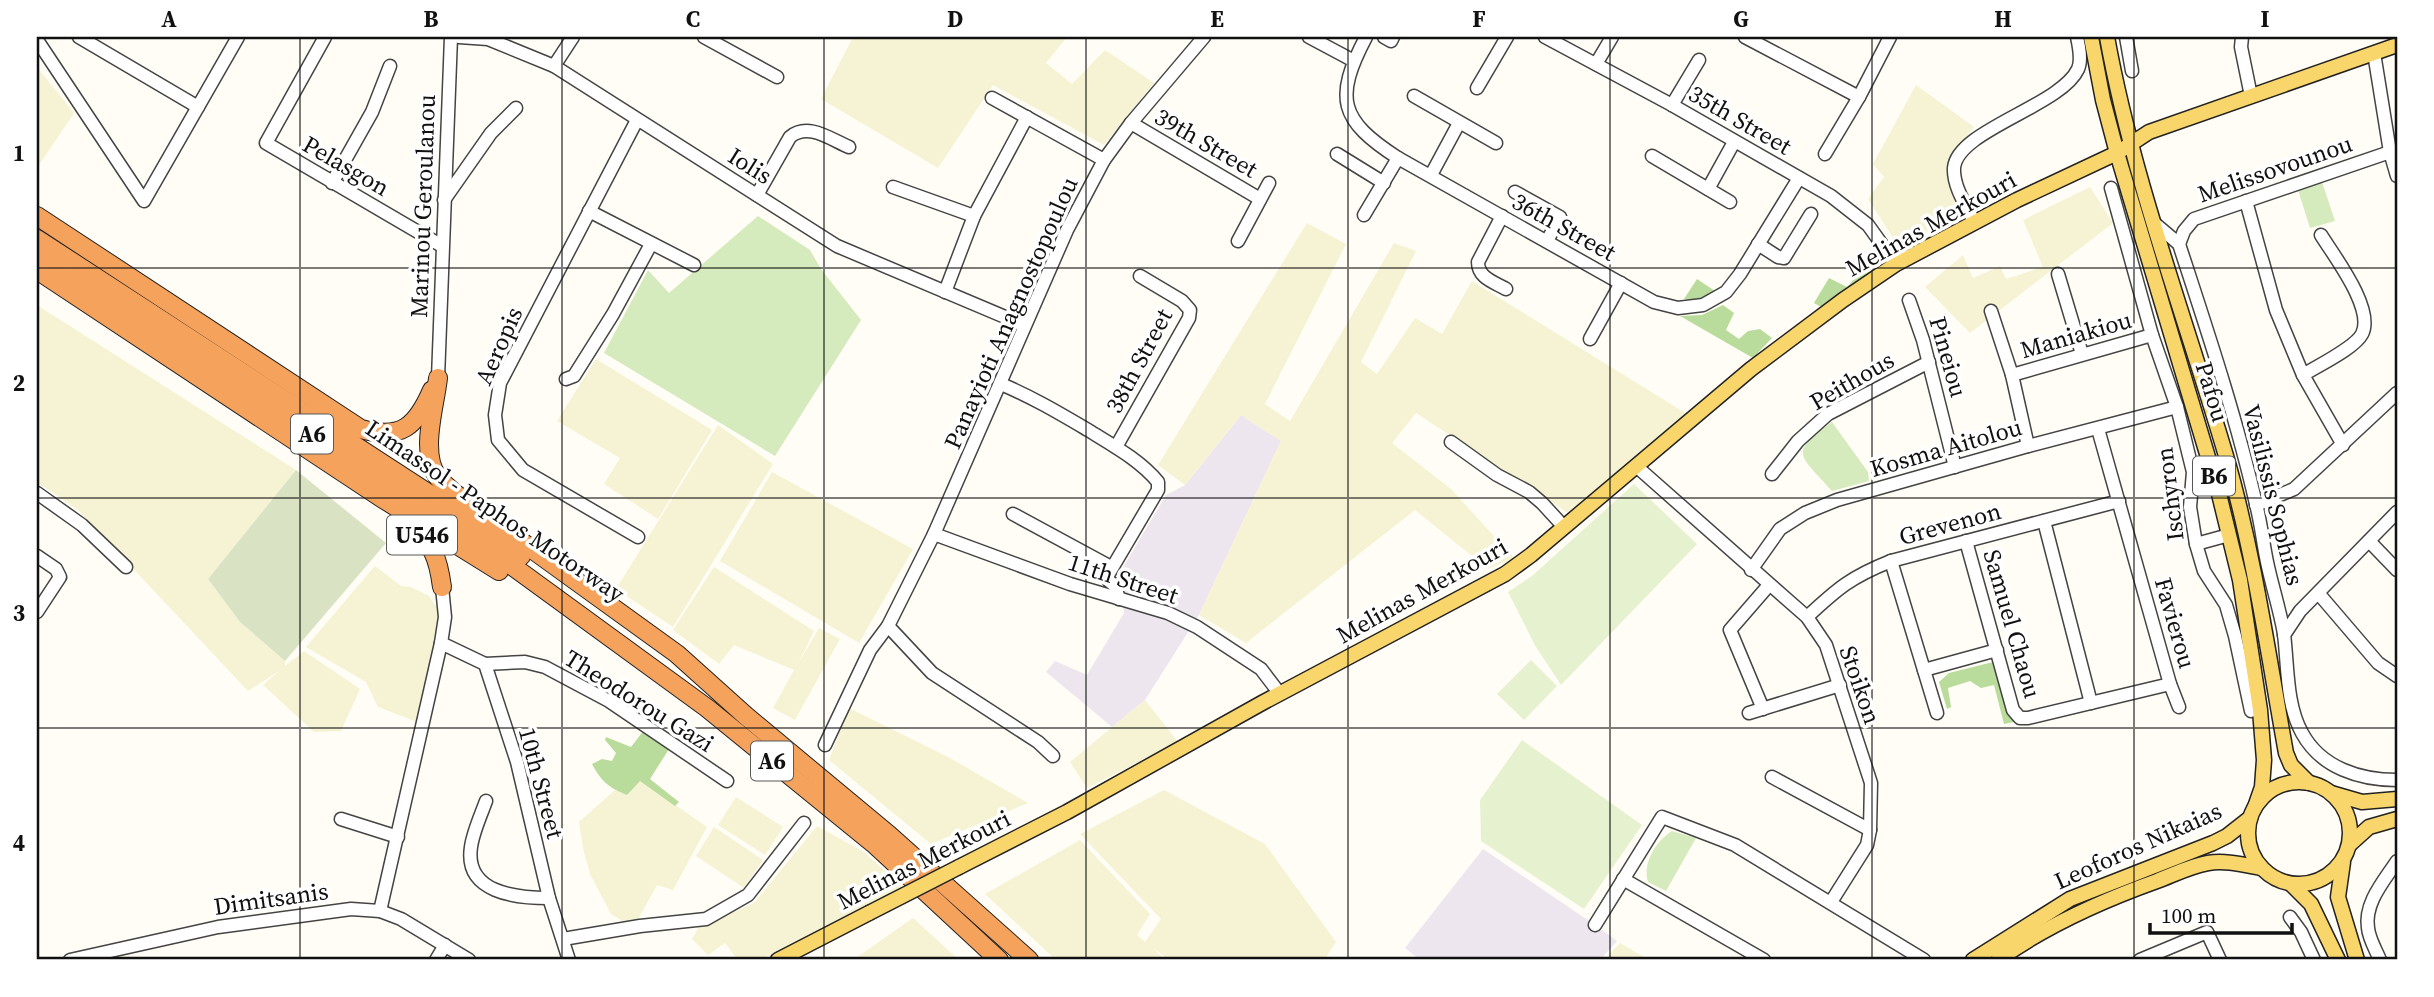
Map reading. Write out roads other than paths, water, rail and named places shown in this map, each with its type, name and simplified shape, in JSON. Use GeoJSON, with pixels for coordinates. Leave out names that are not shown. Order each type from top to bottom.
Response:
{"type":"FeatureCollection","features":[{"type":"Feature","properties":{"kind":"highway"},"geometry":{"type":"LineString","coordinates":[[37,216],[361,429],[381,434],[397,432],[414,421],[426,404],[438,377]]}},
{"type":"Feature","properties":{"kind":"highway","name":"Limassol - Paphos Motorway"},"geometry":{"type":"LineString","coordinates":[[37,239],[471,521],[746,716]]}},
{"type":"Feature","properties":{"kind":"highway","name":"Limassol - Paphos Motorway"},"geometry":{"type":"LineString","coordinates":[[37,253],[511,565],[842,807]]}},
{"type":"Feature","properties":{"kind":"highway"},"geometry":{"type":"LineString","coordinates":[[37,270],[380,497],[508,577],[585,618]]}},
{"type":"Feature","properties":{"kind":"highway"},"geometry":{"type":"LineString","coordinates":[[438,377],[429,433],[429,456],[436,475],[453,492],[677,654],[746,716]]}},
{"type":"Feature","properties":{"kind":"highway"},"geometry":{"type":"LineString","coordinates":[[316,401],[406,468],[471,521]]}},
{"type":"Feature","properties":{"kind":"highway","name":"U546"},"geometry":{"type":"LineString","coordinates":[[380,497],[424,537],[433,549],[439,565],[442,587]]}},
{"type":"Feature","properties":{"kind":"highway","name":"A6"},"geometry":{"type":"LineString","coordinates":[[746,716],[999,960]]}},
{"type":"Feature","properties":{"kind":"highway","name":"A6"},"geometry":{"type":"LineString","coordinates":[[842,807],[1029,960]]}},
{"type":"Feature","properties":{"kind":"main road","name":"Pafou"},"geometry":{"type":"LineString","coordinates":[[2091,37],[2117,153],[2219,495],[2240,580],[2260,710],[2264,777],[2253,812]]}},
{"type":"Feature","properties":{"kind":"main road","name":"Pafou"},"geometry":{"type":"LineString","coordinates":[[2107,37],[2129,144],[2226,455],[2245,527],[2286,753],[2291,765],[2309,783]]}},
{"type":"Feature","properties":{"kind":"main road","name":"Melinas Merkouri"},"geometry":{"type":"LineString","coordinates":[[778,960],[1067,812],[1505,574],[1751,369],[1896,264],[2018,200],[2117,153],[2149,132],[2397,45]]}},
{"type":"Feature","properties":{"kind":"main road"},"geometry":{"type":"LineString","coordinates":[[2253,812],[2273,789],[2297,782],[2309,783]]}},
{"type":"Feature","properties":{"kind":"main road","name":"B6"},"geometry":{"type":"LineString","coordinates":[[2309,783],[2329,792]]}},
{"type":"Feature","properties":{"kind":"main road"},"geometry":{"type":"LineString","coordinates":[[2329,792],[2362,802],[2397,799]]}},
{"type":"Feature","properties":{"kind":"main road"},"geometry":{"type":"LineString","coordinates":[[2329,792],[2340,803],[2351,830],[2339,875],[2338,897],[2340,912],[2357,960]]}},
{"type":"Feature","properties":{"kind":"main road","name":"B6"},"geometry":{"type":"LineString","coordinates":[[2253,812],[2248,831],[2249,844],[2253,857],[2261,868]]}},
{"type":"Feature","properties":{"kind":"main road","name":"Leoforos Nikaias"},"geometry":{"type":"LineString","coordinates":[[1973,960],[2070,898],[2213,843],[2235,831],[2253,812]]}},
{"type":"Feature","properties":{"kind":"main road"},"geometry":{"type":"LineString","coordinates":[[2349,845],[2369,827],[2397,819]]}},
{"type":"Feature","properties":{"kind":"main road"},"geometry":{"type":"LineString","coordinates":[[2261,868],[2275,879],[2291,884],[2312,884],[2330,875],[2343,860]]}},
{"type":"Feature","properties":{"kind":"main road","name":"Leoforos Nikaias"},"geometry":{"type":"LineString","coordinates":[[1998,960],[2023,942],[2074,915],[2116,896],[2197,866],[2221,862],[2261,868]]}},
{"type":"Feature","properties":{"kind":"main road"},"geometry":{"type":"LineString","coordinates":[[2291,884],[2311,904],[2338,960]]}},
{"type":"Feature","properties":{"kind":"street"},"geometry":{"type":"LineString","coordinates":[[79,37],[198,107]]}},
{"type":"Feature","properties":{"kind":"street","name":"Pelasgon"},"geometry":{"type":"LineString","coordinates":[[324,37],[266,143],[442,246]]}},
{"type":"Feature","properties":{"kind":"street","name":"Marinou Geroulanou"},"geometry":{"type":"LineString","coordinates":[[438,377],[451,37]]}},
{"type":"Feature","properties":{"kind":"street","name":"Iolis"},"geometry":{"type":"LineString","coordinates":[[459,37],[488,39],[554,66],[837,246],[1024,325]]}},
{"type":"Feature","properties":{"kind":"street"},"geometry":{"type":"LineString","coordinates":[[554,66],[573,37]]}},
{"type":"Feature","properties":{"kind":"street"},"geometry":{"type":"LineString","coordinates":[[704,37],[777,77]]}},
{"type":"Feature","properties":{"kind":"street","name":"Panayioti Anagnostopoulou"},"geometry":{"type":"LineString","coordinates":[[825,745],[870,650],[888,626],[934,534],[1067,230],[1104,160],[1131,123],[1204,37]]}},
{"type":"Feature","properties":{"kind":"street"},"geometry":{"type":"LineString","coordinates":[[1309,37],[1354,61]]}},
{"type":"Feature","properties":{"kind":"street","name":"36th Street"},"geometry":{"type":"LineString","coordinates":[[1366,37],[1346,86],[1346,107],[1364,135],[1398,158],[1654,302],[1678,308],[1703,305],[1726,292],[1799,178]]}},
{"type":"Feature","properties":{"kind":"street"},"geometry":{"type":"LineString","coordinates":[[1384,37],[1391,41],[1393,37]]}},
{"type":"Feature","properties":{"kind":"street"},"geometry":{"type":"LineString","coordinates":[[1477,88],[1507,37]]}},
{"type":"Feature","properties":{"kind":"street","name":"35th Street"},"geometry":{"type":"LineString","coordinates":[[1545,37],[1672,105],[1831,196],[1868,225],[1896,264]]}},
{"type":"Feature","properties":{"kind":"street"},"geometry":{"type":"LineString","coordinates":[[1596,64],[1612,37]]}},
{"type":"Feature","properties":{"kind":"street"},"geometry":{"type":"LineString","coordinates":[[1745,37],[1859,97]]}},
{"type":"Feature","properties":{"kind":"street"},"geometry":{"type":"LineString","coordinates":[[1825,153],[1859,97],[1890,37]]}},
{"type":"Feature","properties":{"kind":"street"},"geometry":{"type":"LineString","coordinates":[[1975,223],[1957,186],[1954,166],[1966,145],[2060,89],[2079,68],[2077,37]]}},
{"type":"Feature","properties":{"kind":"street"},"geometry":{"type":"LineString","coordinates":[[2126,37],[2132,71]]}},
{"type":"Feature","properties":{"kind":"street"},"geometry":{"type":"LineString","coordinates":[[2242,37],[2241,47],[2251,96]]}},
{"type":"Feature","properties":{"kind":"street"},"geometry":{"type":"LineString","coordinates":[[37,40],[144,201],[234,38]]}},
{"type":"Feature","properties":{"kind":"street"},"geometry":{"type":"LineString","coordinates":[[2374,53],[2390,152],[2397,176]]}},
{"type":"Feature","properties":{"kind":"street"},"geometry":{"type":"LineString","coordinates":[[1672,105],[1699,60]]}},
{"type":"Feature","properties":{"kind":"street"},"geometry":{"type":"LineString","coordinates":[[332,183],[372,112],[390,66]]}},
{"type":"Feature","properties":{"kind":"street"},"geometry":{"type":"LineString","coordinates":[[1414,96],[1496,143]]}},
{"type":"Feature","properties":{"kind":"street"},"geometry":{"type":"LineString","coordinates":[[992,98],[1104,160]]}},
{"type":"Feature","properties":{"kind":"street"},"geometry":{"type":"LineString","coordinates":[[444,200],[491,133],[516,108]]}},
{"type":"Feature","properties":{"kind":"street"},"geometry":{"type":"LineString","coordinates":[[945,292],[974,216],[1027,117]]}},
{"type":"Feature","properties":{"kind":"street","name":"Aeropis"},"geometry":{"type":"LineString","coordinates":[[637,120],[500,383],[495,415],[498,440],[523,470],[638,537]]}},
{"type":"Feature","properties":{"kind":"street"},"geometry":{"type":"LineString","coordinates":[[1430,175],[1459,122]]}},
{"type":"Feature","properties":{"kind":"street","name":"39th Street"},"geometry":{"type":"LineString","coordinates":[[1131,123],[1261,199]]}},
{"type":"Feature","properties":{"kind":"street"},"geometry":{"type":"LineString","coordinates":[[757,195],[790,137],[797,131],[808,130],[849,147]]}},
{"type":"Feature","properties":{"kind":"street"},"geometry":{"type":"LineString","coordinates":[[1708,189],[1734,142]]}},
{"type":"Feature","properties":{"kind":"street","name":"Melissovounou"},"geometry":{"type":"LineString","coordinates":[[2179,244],[2184,230],[2194,219],[2390,152]]}},
{"type":"Feature","properties":{"kind":"street"},"geometry":{"type":"LineString","coordinates":[[1337,153],[1384,183]]}},
{"type":"Feature","properties":{"kind":"street"},"geometry":{"type":"LineString","coordinates":[[1652,156],[1730,202]]}},
{"type":"Feature","properties":{"kind":"street"},"geometry":{"type":"LineString","coordinates":[[1364,215],[1398,158]]}},
{"type":"Feature","properties":{"kind":"street","name":"39th Street"},"geometry":{"type":"LineString","coordinates":[[1238,242],[1269,183]]}},
{"type":"Feature","properties":{"kind":"street"},"geometry":{"type":"LineString","coordinates":[[893,187],[974,216]]}},
{"type":"Feature","properties":{"kind":"street","name":"Ischyron"},"geometry":{"type":"LineString","coordinates":[[2111,188],[2152,335],[2177,407],[2193,472],[2190,508],[2196,544],[2204,571],[2225,605],[2235,636],[2251,711]]}},
{"type":"Feature","properties":{"kind":"street"},"geometry":{"type":"LineString","coordinates":[[1515,192],[1560,217],[1547,241]]}},
{"type":"Feature","properties":{"kind":"street"},"geometry":{"type":"LineString","coordinates":[[2246,201],[2276,310],[2303,375],[2343,445]]}},
{"type":"Feature","properties":{"kind":"street"},"geometry":{"type":"LineString","coordinates":[[589,211],[694,265]]}},
{"type":"Feature","properties":{"kind":"street"},"geometry":{"type":"LineString","coordinates":[[1758,244],[1784,258],[1811,214]]}},
{"type":"Feature","properties":{"kind":"street"},"geometry":{"type":"LineString","coordinates":[[1502,216],[1478,262],[1478,270],[1482,276],[1506,289]]}},
{"type":"Feature","properties":{"kind":"street"},"geometry":{"type":"LineString","coordinates":[[2154,222],[2179,244]]}},
{"type":"Feature","properties":{"kind":"street"},"geometry":{"type":"LineString","coordinates":[[2303,375],[2355,343],[2362,335],[2365,322],[2350,279],[2321,235]]}},
{"type":"Feature","properties":{"kind":"street"},"geometry":{"type":"LineString","coordinates":[[566,379],[574,376],[613,314],[651,244]]}},
{"type":"Feature","properties":{"kind":"street","name":"Vasilissis Sophias"},"geometry":{"type":"LineString","coordinates":[[2179,244],[2221,375],[2256,505],[2284,635],[2285,657],[2297,723],[2303,735],[2332,765],[2375,780],[2397,780]]}},
{"type":"Feature","properties":{"kind":"street"},"geometry":{"type":"LineString","coordinates":[[2058,274],[2082,354]]}},
{"type":"Feature","properties":{"kind":"street","name":"38th Street"},"geometry":{"type":"LineString","coordinates":[[1116,447],[1189,318],[1190,310],[1182,301],[1140,276]]}},
{"type":"Feature","properties":{"kind":"street"},"geometry":{"type":"LineString","coordinates":[[1590,340],[1621,283]]}},
{"type":"Feature","properties":{"kind":"street","name":"Pineiou"},"geometry":{"type":"LineString","coordinates":[[1909,300],[1955,467]]}},
{"type":"Feature","properties":{"kind":"street"},"geometry":{"type":"LineString","coordinates":[[1992,311],[2012,375],[2028,446]]}},
{"type":"Feature","properties":{"kind":"street","name":"Maniakiou"},"geometry":{"type":"LineString","coordinates":[[2012,375],[2152,335]]}},
{"type":"Feature","properties":{"kind":"street","name":"Peithous"},"geometry":{"type":"LineString","coordinates":[[1772,474],[1798,441],[1828,414],[1928,362]]}},
{"type":"Feature","properties":{"kind":"street"},"geometry":{"type":"LineString","coordinates":[[1001,384],[1028,395],[1116,447],[1158,482],[1158,490],[1111,567],[1108,580],[1115,586],[1119,599]]}},
{"type":"Feature","properties":{"kind":"street"},"geometry":{"type":"LineString","coordinates":[[2256,505],[2294,489],[2397,393]]}},
{"type":"Feature","properties":{"kind":"street","name":"Kosma Aitolou"},"geometry":{"type":"LineString","coordinates":[[1751,570],[1780,528],[1799,515],[1837,500],[2177,407]]}},
{"type":"Feature","properties":{"kind":"street","name":"Favierou"},"geometry":{"type":"LineString","coordinates":[[2098,429],[2179,708]]}},
{"type":"Feature","properties":{"kind":"street"},"geometry":{"type":"LineString","coordinates":[[1451,442],[1497,475],[1529,492],[1564,527]]}},
{"type":"Feature","properties":{"kind":"street","name":"Stoikon"},"geometry":{"type":"LineString","coordinates":[[1636,466],[1807,617],[1826,645],[1871,783],[1867,845],[1831,902]]}},
{"type":"Feature","properties":{"kind":"street"},"geometry":{"type":"LineString","coordinates":[[37,493],[82,525],[126,567]]}},
{"type":"Feature","properties":{"kind":"street","name":"Grevenon"},"geometry":{"type":"LineString","coordinates":[[1807,617],[1839,586],[1862,572],[1891,561],[2119,501]]}},
{"type":"Feature","properties":{"kind":"street"},"geometry":{"type":"LineString","coordinates":[[2284,635],[2300,611],[2397,512]]}},
{"type":"Feature","properties":{"kind":"street"},"geometry":{"type":"LineString","coordinates":[[1013,514],[1111,567]]}},
{"type":"Feature","properties":{"kind":"street"},"geometry":{"type":"LineString","coordinates":[[2044,521],[2091,703],[2170,684]]}},
{"type":"Feature","properties":{"kind":"street","name":"11th Street"},"geometry":{"type":"LineString","coordinates":[[934,534],[1070,584],[1168,613],[1197,627],[1261,669],[1280,694]]}},
{"type":"Feature","properties":{"kind":"street"},"geometry":{"type":"LineString","coordinates":[[2196,544],[2229,535]]}},
{"type":"Feature","properties":{"kind":"street","name":"Samuel Chaou"},"geometry":{"type":"LineString","coordinates":[[1966,541],[2013,710],[2020,718],[2028,718],[2091,703]]}},
{"type":"Feature","properties":{"kind":"street"},"geometry":{"type":"LineString","coordinates":[[2368,541],[2397,570]]}},
{"type":"Feature","properties":{"kind":"street"},"geometry":{"type":"LineString","coordinates":[[37,556],[56,569],[60,577],[37,612]]}},
{"type":"Feature","properties":{"kind":"street"},"geometry":{"type":"LineString","coordinates":[[1891,561],[1937,713]]}},
{"type":"Feature","properties":{"kind":"street"},"geometry":{"type":"LineString","coordinates":[[1763,709],[1730,629],[1769,585]]}},
{"type":"Feature","properties":{"kind":"street","name":"U546"},"geometry":{"type":"LineString","coordinates":[[380,911],[442,643],[442,587]]}},
{"type":"Feature","properties":{"kind":"street"},"geometry":{"type":"LineString","coordinates":[[2319,594],[2378,663],[2397,676]]}},
{"type":"Feature","properties":{"kind":"street"},"geometry":{"type":"LineString","coordinates":[[2279,610],[2300,611]]}},
{"type":"Feature","properties":{"kind":"street"},"geometry":{"type":"LineString","coordinates":[[888,626],[932,673],[1038,742],[1053,756]]}},
{"type":"Feature","properties":{"kind":"street"},"geometry":{"type":"LineString","coordinates":[[442,643],[485,664]]}},
{"type":"Feature","properties":{"kind":"street"},"geometry":{"type":"LineString","coordinates":[[1924,670],[1997,650]]}},
{"type":"Feature","properties":{"kind":"street"},"geometry":{"type":"LineString","coordinates":[[2273,674],[2285,657]]}},
{"type":"Feature","properties":{"kind":"street","name":"Theodorou Gazi"},"geometry":{"type":"LineString","coordinates":[[485,664],[525,662],[545,667],[609,701],[727,781]]}},
{"type":"Feature","properties":{"kind":"street","name":"10th Street"},"geometry":{"type":"LineString","coordinates":[[485,664],[517,762],[549,898],[569,960]]}},
{"type":"Feature","properties":{"kind":"street"},"geometry":{"type":"LineString","coordinates":[[1749,713],[1840,685]]}},
{"type":"Feature","properties":{"kind":"street"},"geometry":{"type":"LineString","coordinates":[[1772,777],[1870,830]]}},
{"type":"Feature","properties":{"kind":"street"},"geometry":{"type":"LineString","coordinates":[[486,801],[471,846],[471,860],[479,881],[489,889],[528,898],[549,898]]}},
{"type":"Feature","properties":{"kind":"street"},"geometry":{"type":"LineString","coordinates":[[1595,925],[1662,817],[1735,845],[1924,960]]}},
{"type":"Feature","properties":{"kind":"street"},"geometry":{"type":"LineString","coordinates":[[341,820],[398,837]]}},
{"type":"Feature","properties":{"kind":"street"},"geometry":{"type":"LineString","coordinates":[[564,939],[640,926],[706,919],[748,895],[804,823]]}},
{"type":"Feature","properties":{"kind":"street"},"geometry":{"type":"LineString","coordinates":[[2381,960],[2368,930],[2367,912],[2397,861]]}},
{"type":"Feature","properties":{"kind":"street"},"geometry":{"type":"LineString","coordinates":[[1623,879],[1764,960]]}},
{"type":"Feature","properties":{"kind":"street","name":"Dimitsanis"},"geometry":{"type":"LineString","coordinates":[[70,960],[218,928],[351,909],[380,911],[401,919],[469,960]]}},
{"type":"Feature","properties":{"kind":"street"},"geometry":{"type":"LineString","coordinates":[[2290,917],[2301,932],[2314,960]]}},
{"type":"Feature","properties":{"kind":"street"},"geometry":{"type":"LineString","coordinates":[[2140,960],[2207,932],[2220,960]]}},
{"type":"Feature","properties":{"kind":"street"},"geometry":{"type":"LineString","coordinates":[[436,960],[445,945]]}}]}
